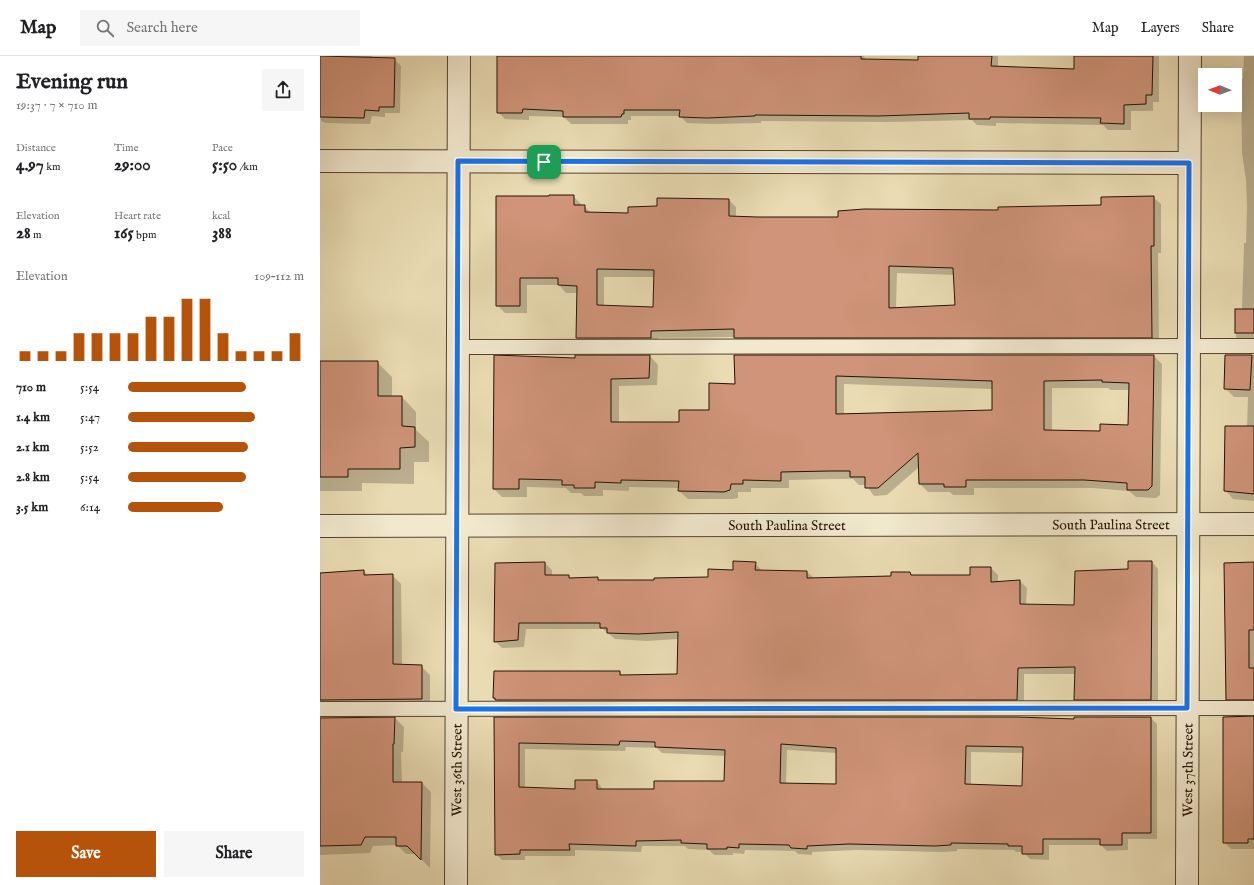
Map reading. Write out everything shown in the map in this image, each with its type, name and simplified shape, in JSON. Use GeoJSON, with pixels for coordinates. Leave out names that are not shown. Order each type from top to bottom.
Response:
{"type":"FeatureCollection","features":[{"type":"Feature","properties":{"kind":"street","name":"West 36th Street"},"geometry":{"type":"LineString","coordinates":[[456,885],[459,56]]}},
{"type":"Feature","properties":{"kind":"street","name":"West 37th Street"},"geometry":{"type":"LineString","coordinates":[[1187,885],[1190,56]]}},
{"type":"Feature","properties":{"kind":"street"},"geometry":{"type":"LineString","coordinates":[[320,161],[1189,163]]}},
{"type":"Feature","properties":{"kind":"street","name":"South Paulina Street"},"geometry":{"type":"LineString","coordinates":[[320,526],[1254,524]]}},
{"type":"Feature","properties":{"kind":"lane"},"geometry":{"type":"LineString","coordinates":[[458,347],[1254,346]]}},
{"type":"Feature","properties":{"kind":"lane"},"geometry":{"type":"LineString","coordinates":[[320,709],[1254,708]]}},
{"type":"Feature","properties":{"kind":"building"},"geometry":{"type":"Polygon","coordinates":[[[320,56],[395,58],[394,107],[379,107],[379,111],[365,110],[364,118],[320,117],[320,56]]]}},
{"type":"Feature","properties":{"kind":"building"},"geometry":{"type":"Polygon","coordinates":[[[497,56],[861,56],[861,59],[918,60],[918,56],[992,56],[991,66],[1074,69],[1074,56],[1153,56],[1152,95],[1146,95],[1146,104],[1124,105],[1124,124],[1100,123],[1101,118],[990,117],[990,119],[969,119],[969,113],[879,116],[755,115],[707,118],[679,117],[680,110],[624,110],[624,114],[622,114],[621,117],[563,117],[563,111],[523,109],[522,113],[497,113],[497,56]]]}},
{"type":"Feature","properties":{"kind":"building"},"geometry":{"type":"Polygon","coordinates":[[[574,195],[574,205],[585,205],[585,212],[628,213],[628,207],[657,206],[657,198],[729,199],[729,216],[838,217],[838,211],[864,209],[998,210],[998,207],[1101,205],[1101,197],[1154,196],[1154,246],[1151,246],[1152,338],[734,338],[734,329],[651,331],[651,338],[576,338],[577,286],[558,285],[558,278],[520,278],[520,306],[496,306],[496,196],[574,195]],[[889,266],[889,308],[955,305],[953,268],[889,266]],[[597,269],[597,305],[653,307],[654,270],[597,269]]]}},
{"type":"Feature","properties":{"kind":"building"},"geometry":{"type":"Polygon","coordinates":[[[1235,309],[1254,309],[1254,333],[1235,333],[1235,309]]]}},
{"type":"Feature","properties":{"kind":"building"},"geometry":{"type":"Polygon","coordinates":[[[494,355],[575,358],[575,355],[650,355],[649,378],[611,379],[611,422],[679,422],[679,410],[709,410],[709,383],[735,384],[734,355],[1154,355],[1152,486],[1148,490],[1127,490],[1127,483],[1084,480],[966,480],[966,487],[944,487],[944,484],[919,484],[918,453],[878,488],[865,488],[865,477],[850,477],[850,471],[829,471],[781,472],[781,481],[743,480],[743,484],[731,484],[730,490],[724,492],[678,491],[679,481],[621,480],[621,483],[595,482],[595,488],[574,488],[574,485],[562,485],[562,480],[519,479],[519,489],[493,489],[494,355]],[[836,376],[836,414],[992,410],[992,381],[836,376]],[[1102,380],[1044,381],[1044,430],[1100,431],[1100,424],[1128,425],[1129,383],[1102,382],[1102,380]]]}},
{"type":"Feature","properties":{"kind":"building"},"geometry":{"type":"Polygon","coordinates":[[[1225,355],[1252,355],[1250,390],[1224,389],[1225,355]]]}},
{"type":"Feature","properties":{"kind":"building"},"geometry":{"type":"Polygon","coordinates":[[[320,361],[378,361],[378,396],[402,396],[402,426],[415,427],[415,447],[400,448],[400,469],[348,469],[348,477],[320,477],[320,361]]]}},
{"type":"Feature","properties":{"kind":"building"},"geometry":{"type":"Polygon","coordinates":[[[1225,426],[1254,426],[1254,494],[1224,491],[1225,426]]]}},
{"type":"Feature","properties":{"kind":"building"},"geometry":{"type":"Polygon","coordinates":[[[733,561],[756,562],[755,570],[807,571],[807,578],[891,576],[891,572],[910,572],[911,575],[970,575],[970,567],[991,567],[991,582],[1020,580],[1020,604],[1074,605],[1075,571],[1128,569],[1128,561],[1152,561],[1151,700],[1074,700],[1075,667],[1018,668],[1017,700],[495,700],[495,698],[493,698],[494,671],[620,671],[620,675],[677,674],[678,632],[638,634],[607,633],[607,628],[600,628],[600,623],[519,623],[518,640],[494,642],[495,563],[545,562],[545,575],[569,575],[569,578],[598,577],[598,580],[654,580],[654,578],[708,577],[708,569],[733,570],[733,561]]]}},
{"type":"Feature","properties":{"kind":"building"},"geometry":{"type":"Polygon","coordinates":[[[1254,562],[1254,630],[1249,630],[1249,668],[1254,668],[1254,700],[1226,700],[1224,563],[1254,562]]]}},
{"type":"Feature","properties":{"kind":"building"},"geometry":{"type":"Polygon","coordinates":[[[364,570],[364,575],[393,574],[393,664],[422,665],[422,699],[320,700],[320,573],[364,570]]]}},
{"type":"Feature","properties":{"kind":"building"},"geometry":{"type":"Polygon","coordinates":[[[1254,716],[1254,839],[1248,839],[1248,843],[1223,843],[1223,717],[1254,716]]]}},
{"type":"Feature","properties":{"kind":"building"},"geometry":{"type":"Polygon","coordinates":[[[395,717],[393,782],[422,782],[421,860],[407,846],[396,846],[396,837],[365,837],[361,845],[320,846],[320,718],[395,717]]]}},
{"type":"Feature","properties":{"kind":"building"},"geometry":{"type":"Polygon","coordinates":[[[494,717],[1017,717],[1074,719],[1074,717],[1151,717],[1151,833],[1122,833],[1122,845],[1100,845],[1100,839],[1043,839],[1043,854],[1022,854],[1022,846],[1008,846],[1008,844],[951,843],[951,845],[935,846],[849,844],[807,846],[807,849],[791,848],[789,845],[739,844],[739,848],[727,847],[727,849],[707,849],[707,844],[681,843],[681,840],[636,841],[636,846],[569,844],[570,850],[520,850],[520,854],[495,855],[494,717]],[[620,741],[619,745],[519,743],[519,787],[575,789],[575,780],[597,780],[597,789],[654,789],[654,781],[724,781],[725,750],[655,747],[655,742],[620,741]],[[781,744],[780,783],[836,784],[836,748],[781,744]],[[966,746],[965,784],[1022,786],[1023,747],[966,746]]]}},
{"type":"Feature","properties":{"kind":"route"},"geometry":{"type":"LineString","coordinates":[[458,161],[544,162],[1189,163],[1187,708],[456,709],[458,161]]}}]}
